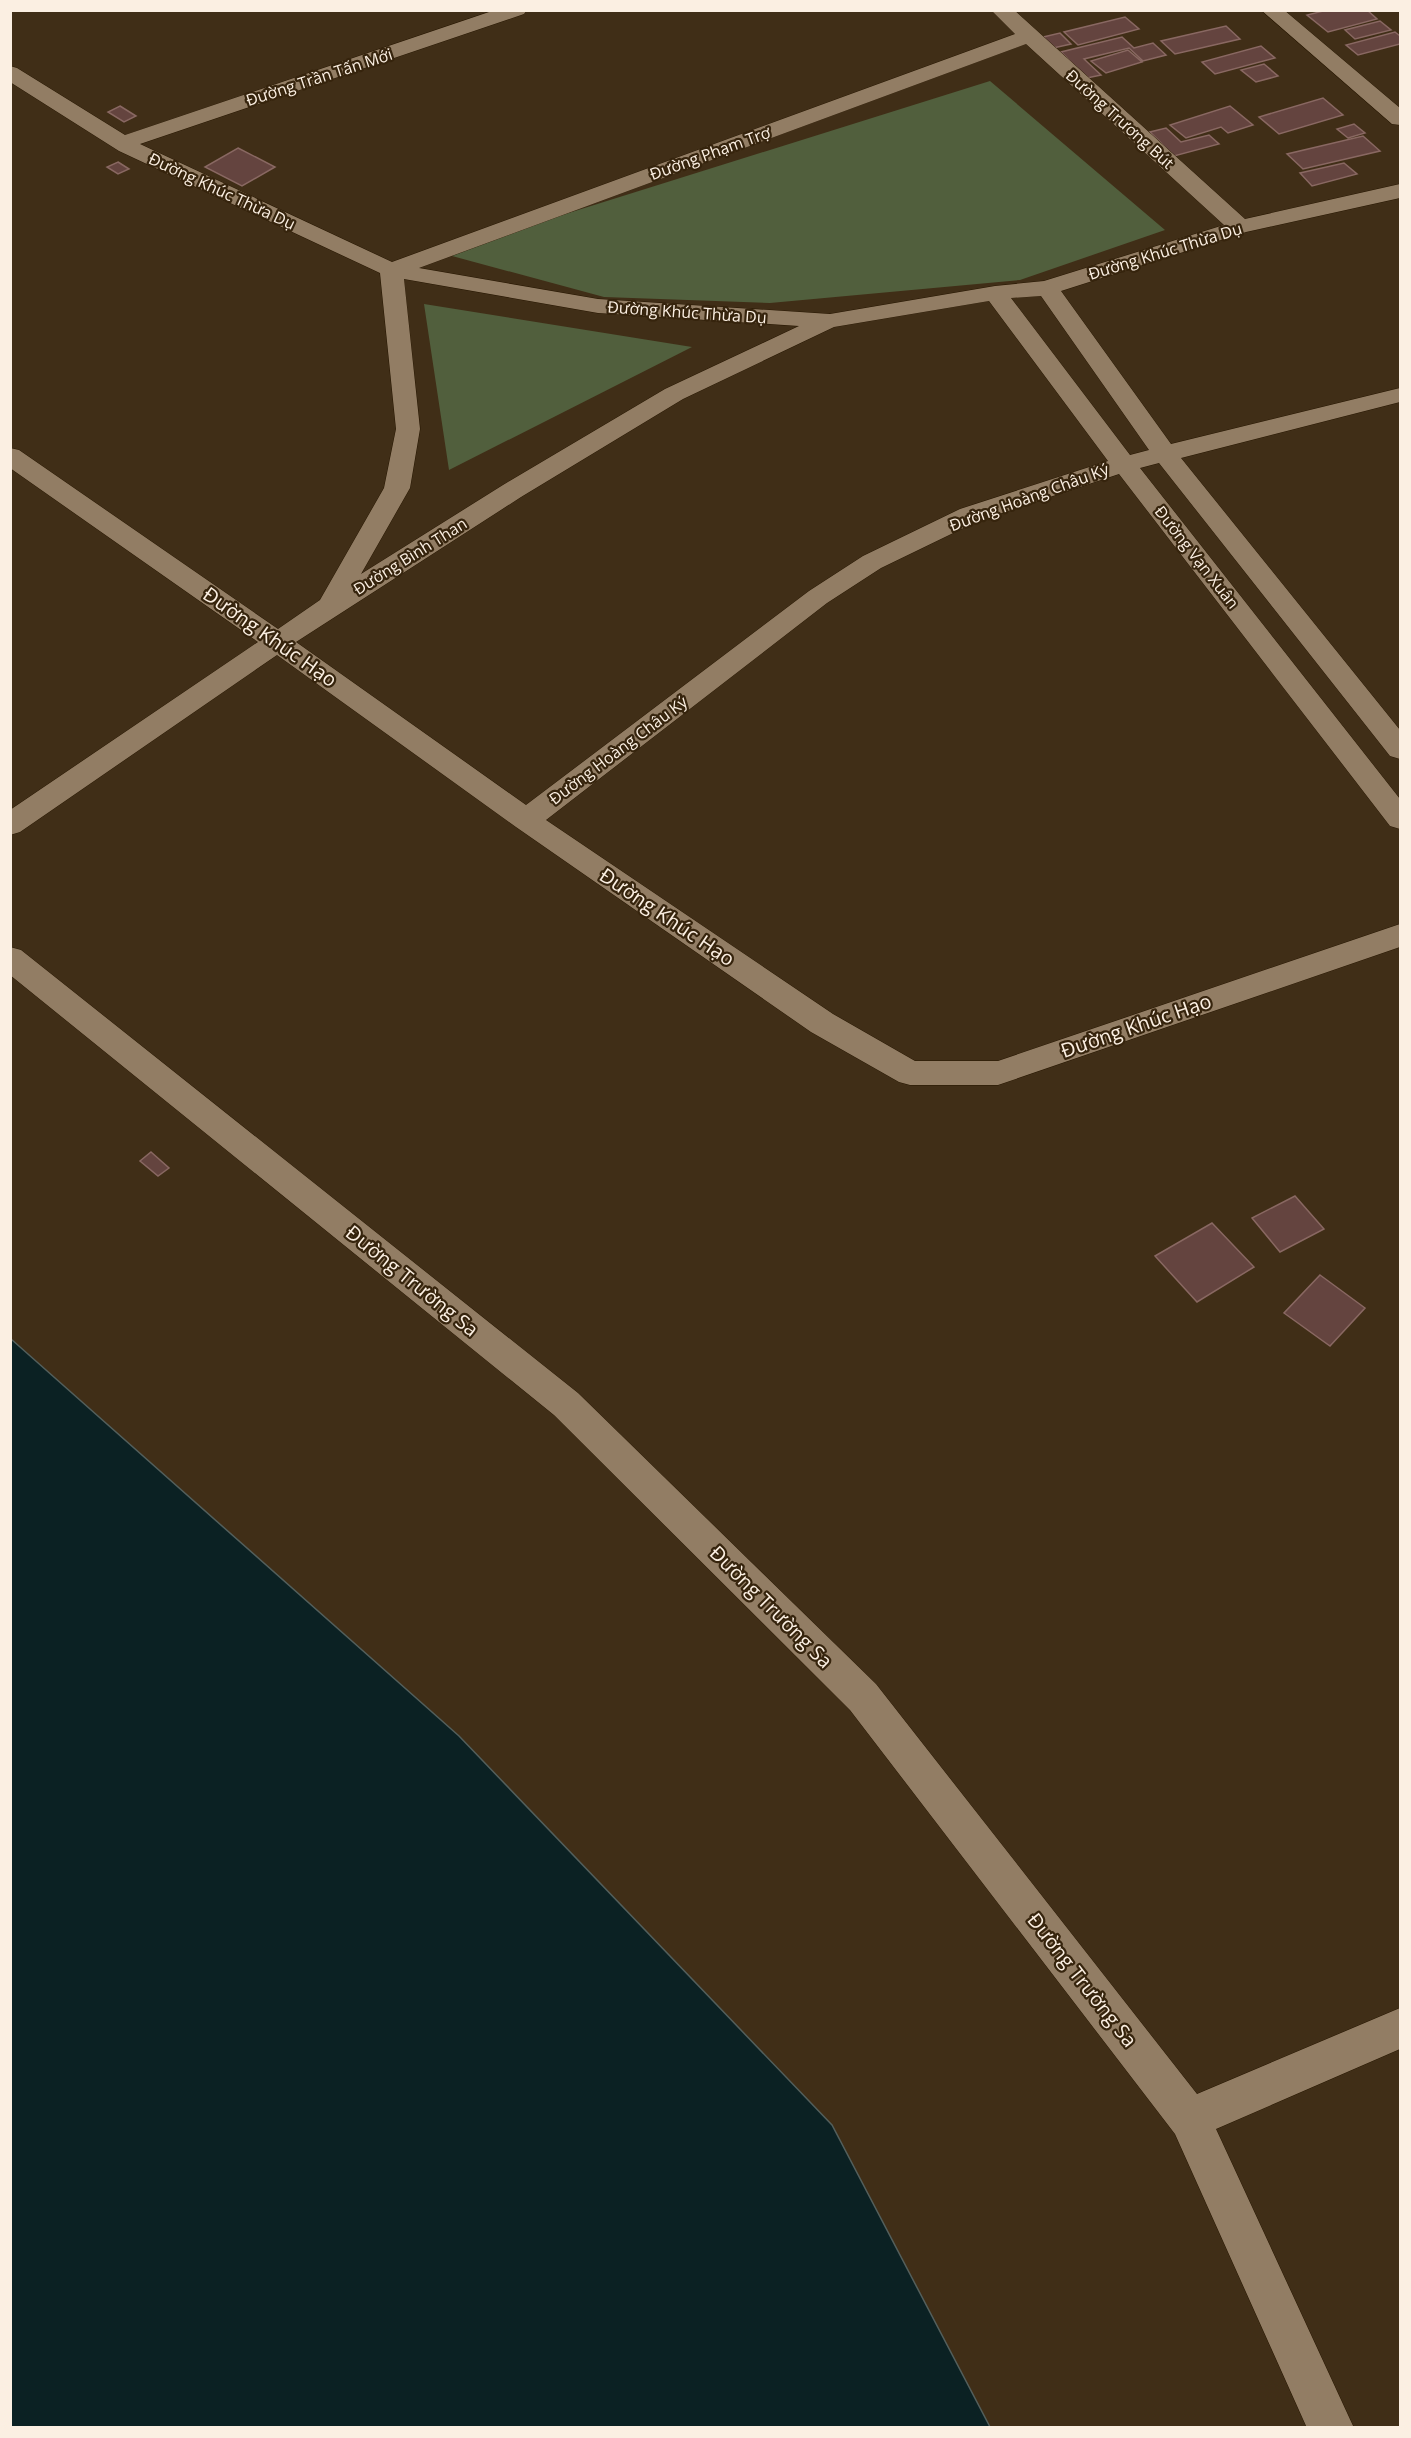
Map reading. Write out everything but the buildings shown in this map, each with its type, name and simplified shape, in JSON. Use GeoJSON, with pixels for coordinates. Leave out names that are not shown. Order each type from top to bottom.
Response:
{"type":"FeatureCollection","features":[{"type":"Feature","properties":{"kind":"street","name":"Đường Trần Tấn Mới"},"geometry":{"type":"LineString","coordinates":[[122,142],[517,10]]}},
{"type":"Feature","properties":{"kind":"street","name":"Đường Trương Bút"},"geometry":{"type":"LineString","coordinates":[[1001,10],[1240,227]]}},
{"type":"Feature","properties":{"kind":"street"},"geometry":{"type":"LineString","coordinates":[[1271,10],[1401,119]]}},
{"type":"Feature","properties":{"kind":"street","name":"Đường Phạm Trợ"},"geometry":{"type":"LineString","coordinates":[[391,270],[1029,36]]}},
{"type":"Feature","properties":{"kind":"street","name":"Đường Khúc Thừa Dụ"},"geometry":{"type":"LineString","coordinates":[[10,72],[122,142],[391,270],[598,306],[830,321],[995,293],[1047,288],[1240,227],[1401,191]]}},
{"type":"Feature","properties":{"kind":"street"},"geometry":{"type":"LineString","coordinates":[[330,606],[397,488],[408,429],[391,270]]}},
{"type":"Feature","properties":{"kind":"street","name":"Đường Vạn Xuân"},"geometry":{"type":"LineString","coordinates":[[1047,288],[1164,453],[1401,749]]}},
{"type":"Feature","properties":{"kind":"street","name":"Đường Vạn Xuân"},"geometry":{"type":"LineString","coordinates":[[995,293],[1124,464],[1401,819]]}},
{"type":"Feature","properties":{"kind":"street","name":"Đường Bình Than"},"geometry":{"type":"LineString","coordinates":[[10,825],[330,606],[512,491],[674,394],[830,321]]}},
{"type":"Feature","properties":{"kind":"street","name":"Đường Hoàng Châu Ký"},"geometry":{"type":"LineString","coordinates":[[526,820],[818,597],[872,562],[969,515],[1124,464],[1401,395]]}},
{"type":"Feature","properties":{"kind":"street","name":"Đường Khúc Hạo"},"geometry":{"type":"LineString","coordinates":[[10,456],[279,643],[526,820],[822,1023],[910,1072],[998,1073],[1401,935]]}},
{"type":"Feature","properties":{"kind":"street","name":"Đường Trường Sa"},"geometry":{"type":"LineString","coordinates":[[10,958],[574,1413],[862,1697],[1190,2119],[1330,2427]]}},
{"type":"Feature","properties":{"kind":"street"},"geometry":{"type":"LineString","coordinates":[[1190,2119],[1401,2028]]}},
{"type":"Feature","properties":{"kind":"green space"},"geometry":{"type":"Polygon","coordinates":[[[990,81],[1165,230],[1020,280],[770,303],[604,297],[441,253],[990,81]]]}},
{"type":"Feature","properties":{"kind":"green space"},"geometry":{"type":"Polygon","coordinates":[[[424,304],[692,347],[449,470],[424,304]]]}},
{"type":"Feature","properties":{"kind":"water"},"geometry":{"type":"Polygon","coordinates":[[[11,1339],[459,1736],[832,2125],[990,2427],[11,2427],[11,1339]]]}}]}
